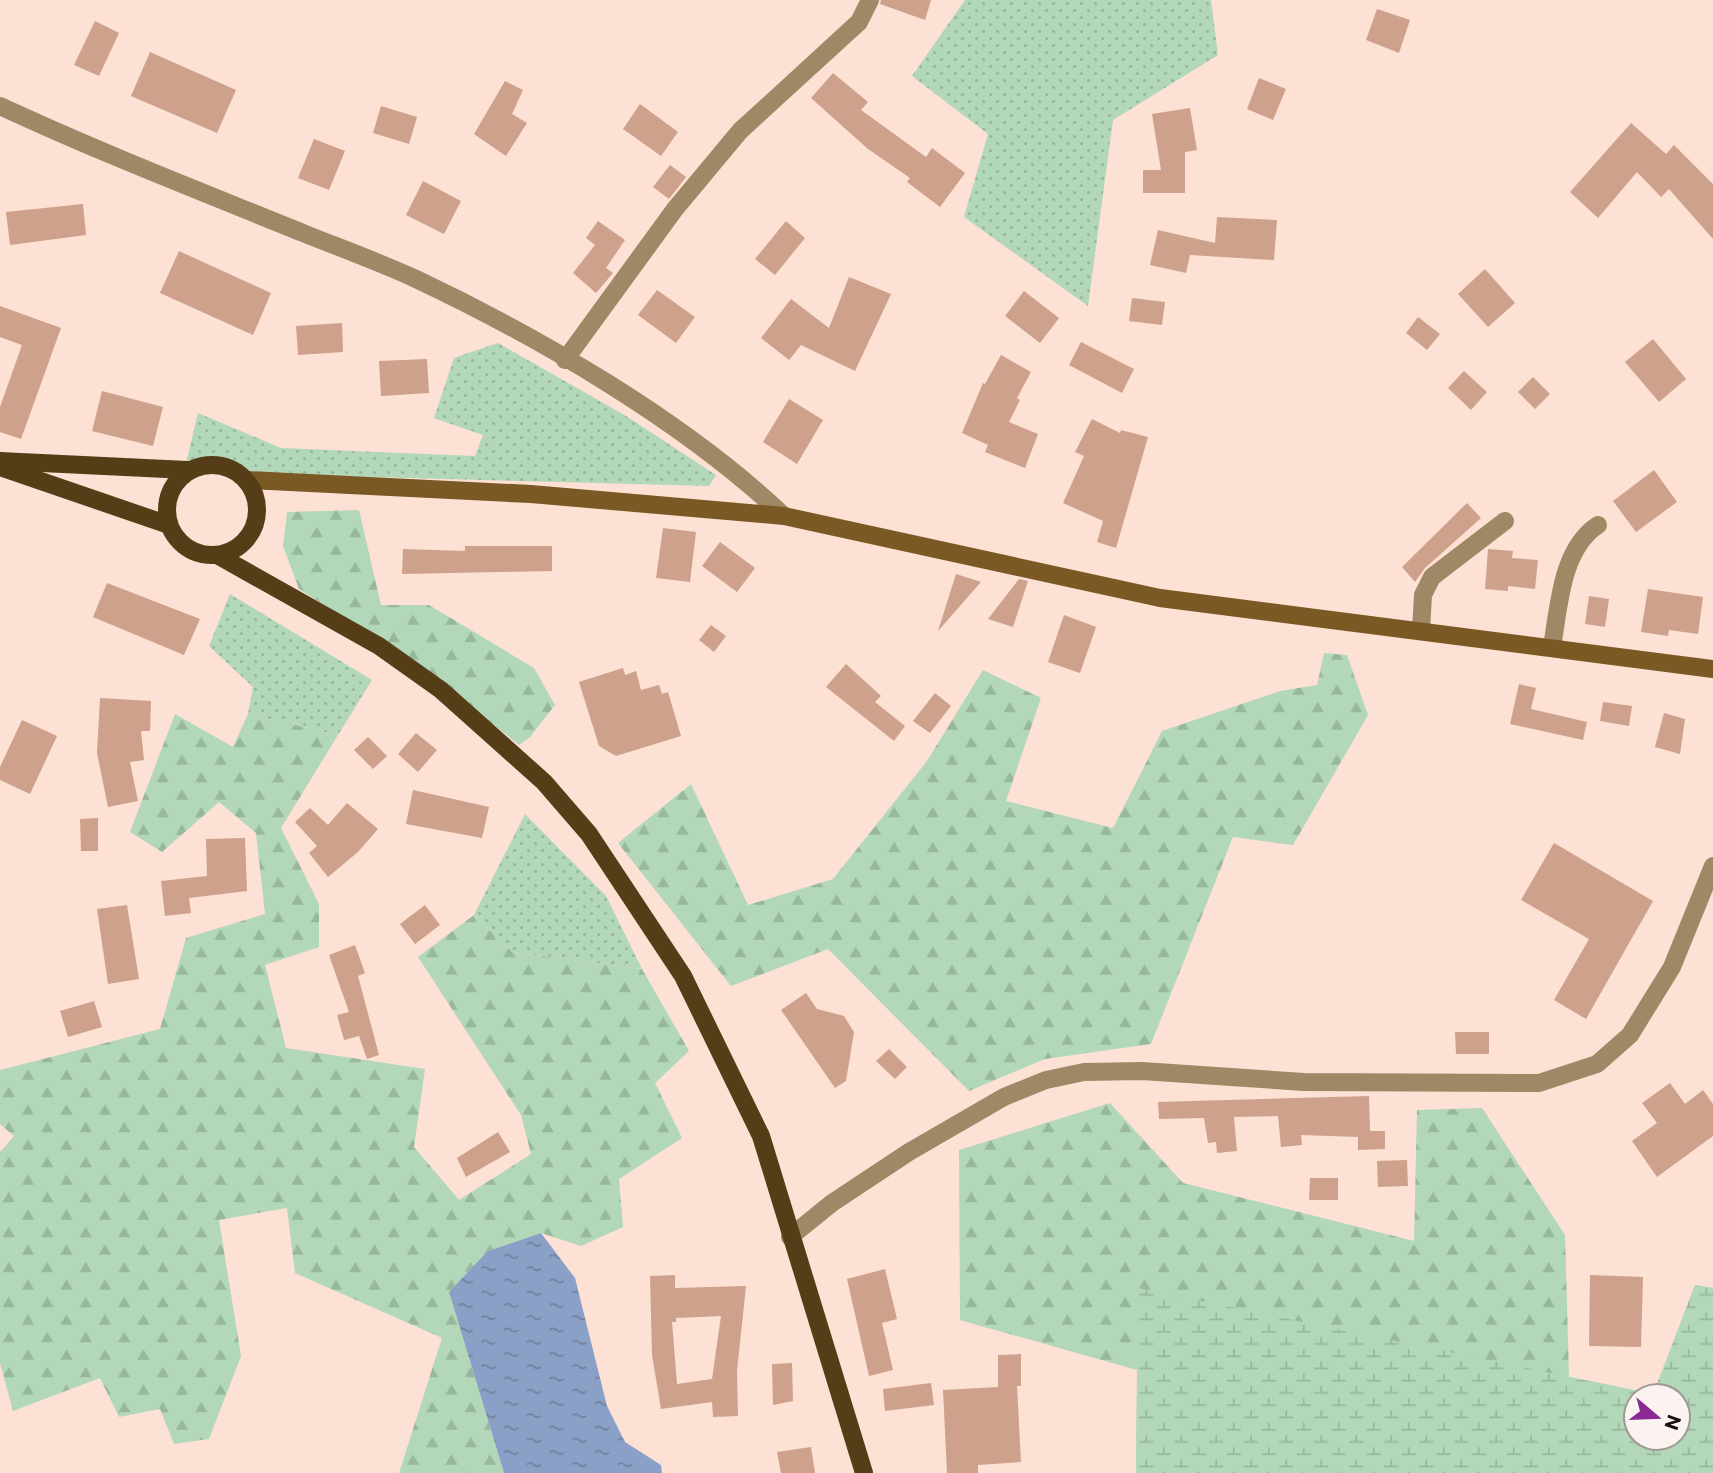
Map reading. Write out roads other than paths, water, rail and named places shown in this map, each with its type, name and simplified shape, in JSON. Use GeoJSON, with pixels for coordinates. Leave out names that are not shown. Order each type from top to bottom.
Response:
{"type":"FeatureCollection","features":[{"type":"Feature","properties":{"kind":"main road"},"geometry":{"type":"LineString","coordinates":[[0,461],[187,470],[207,466],[230,469],[247,480],[258,499],[258,518],[237,548],[218,555]]}},
{"type":"Feature","properties":{"kind":"main road"},"geometry":{"type":"LineString","coordinates":[[0,467],[169,525]]}},
{"type":"Feature","properties":{"kind":"main road"},"geometry":{"type":"LineString","coordinates":[[187,470],[173,485],[166,504],[169,525],[180,542],[197,552],[218,555],[379,646],[440,690],[544,782],[589,834],[683,976],[761,1136],[864,1473]]}},
{"type":"Feature","properties":{"kind":"street"},"geometry":{"type":"LineString","coordinates":[[565,360],[675,209],[740,131],[859,22],[870,0]]}},
{"type":"Feature","properties":{"kind":"street"},"geometry":{"type":"LineString","coordinates":[[0,106],[146,170],[416,279],[634,400],[748,482],[784,516]]}},
{"type":"Feature","properties":{"kind":"street"},"geometry":{"type":"LineString","coordinates":[[247,480],[531,494],[784,516],[1160,598],[1421,629],[1713,669]]}},
{"type":"Feature","properties":{"kind":"street"},"geometry":{"type":"LineString","coordinates":[[1421,629],[1423,595],[1432,577],[1505,521]]}},
{"type":"Feature","properties":{"kind":"street"},"geometry":{"type":"LineString","coordinates":[[1552,647],[1563,581],[1583,535],[1598,525]]}},
{"type":"Feature","properties":{"kind":"street"},"geometry":{"type":"LineString","coordinates":[[790,1237],[832,1203],[909,1153],[1004,1097],[1046,1080],[1084,1072],[1142,1071],[1304,1083],[1539,1083],[1597,1065],[1630,1035],[1672,967],[1713,866]]}},
{"type":"Feature","properties":{"kind":"water"},"geometry":{"type":"Polygon","coordinates":[[[541,1233],[575,1278],[607,1406],[625,1442],[661,1465],[662,1473],[504,1473],[449,1292],[488,1251],[541,1233]]]}}]}
